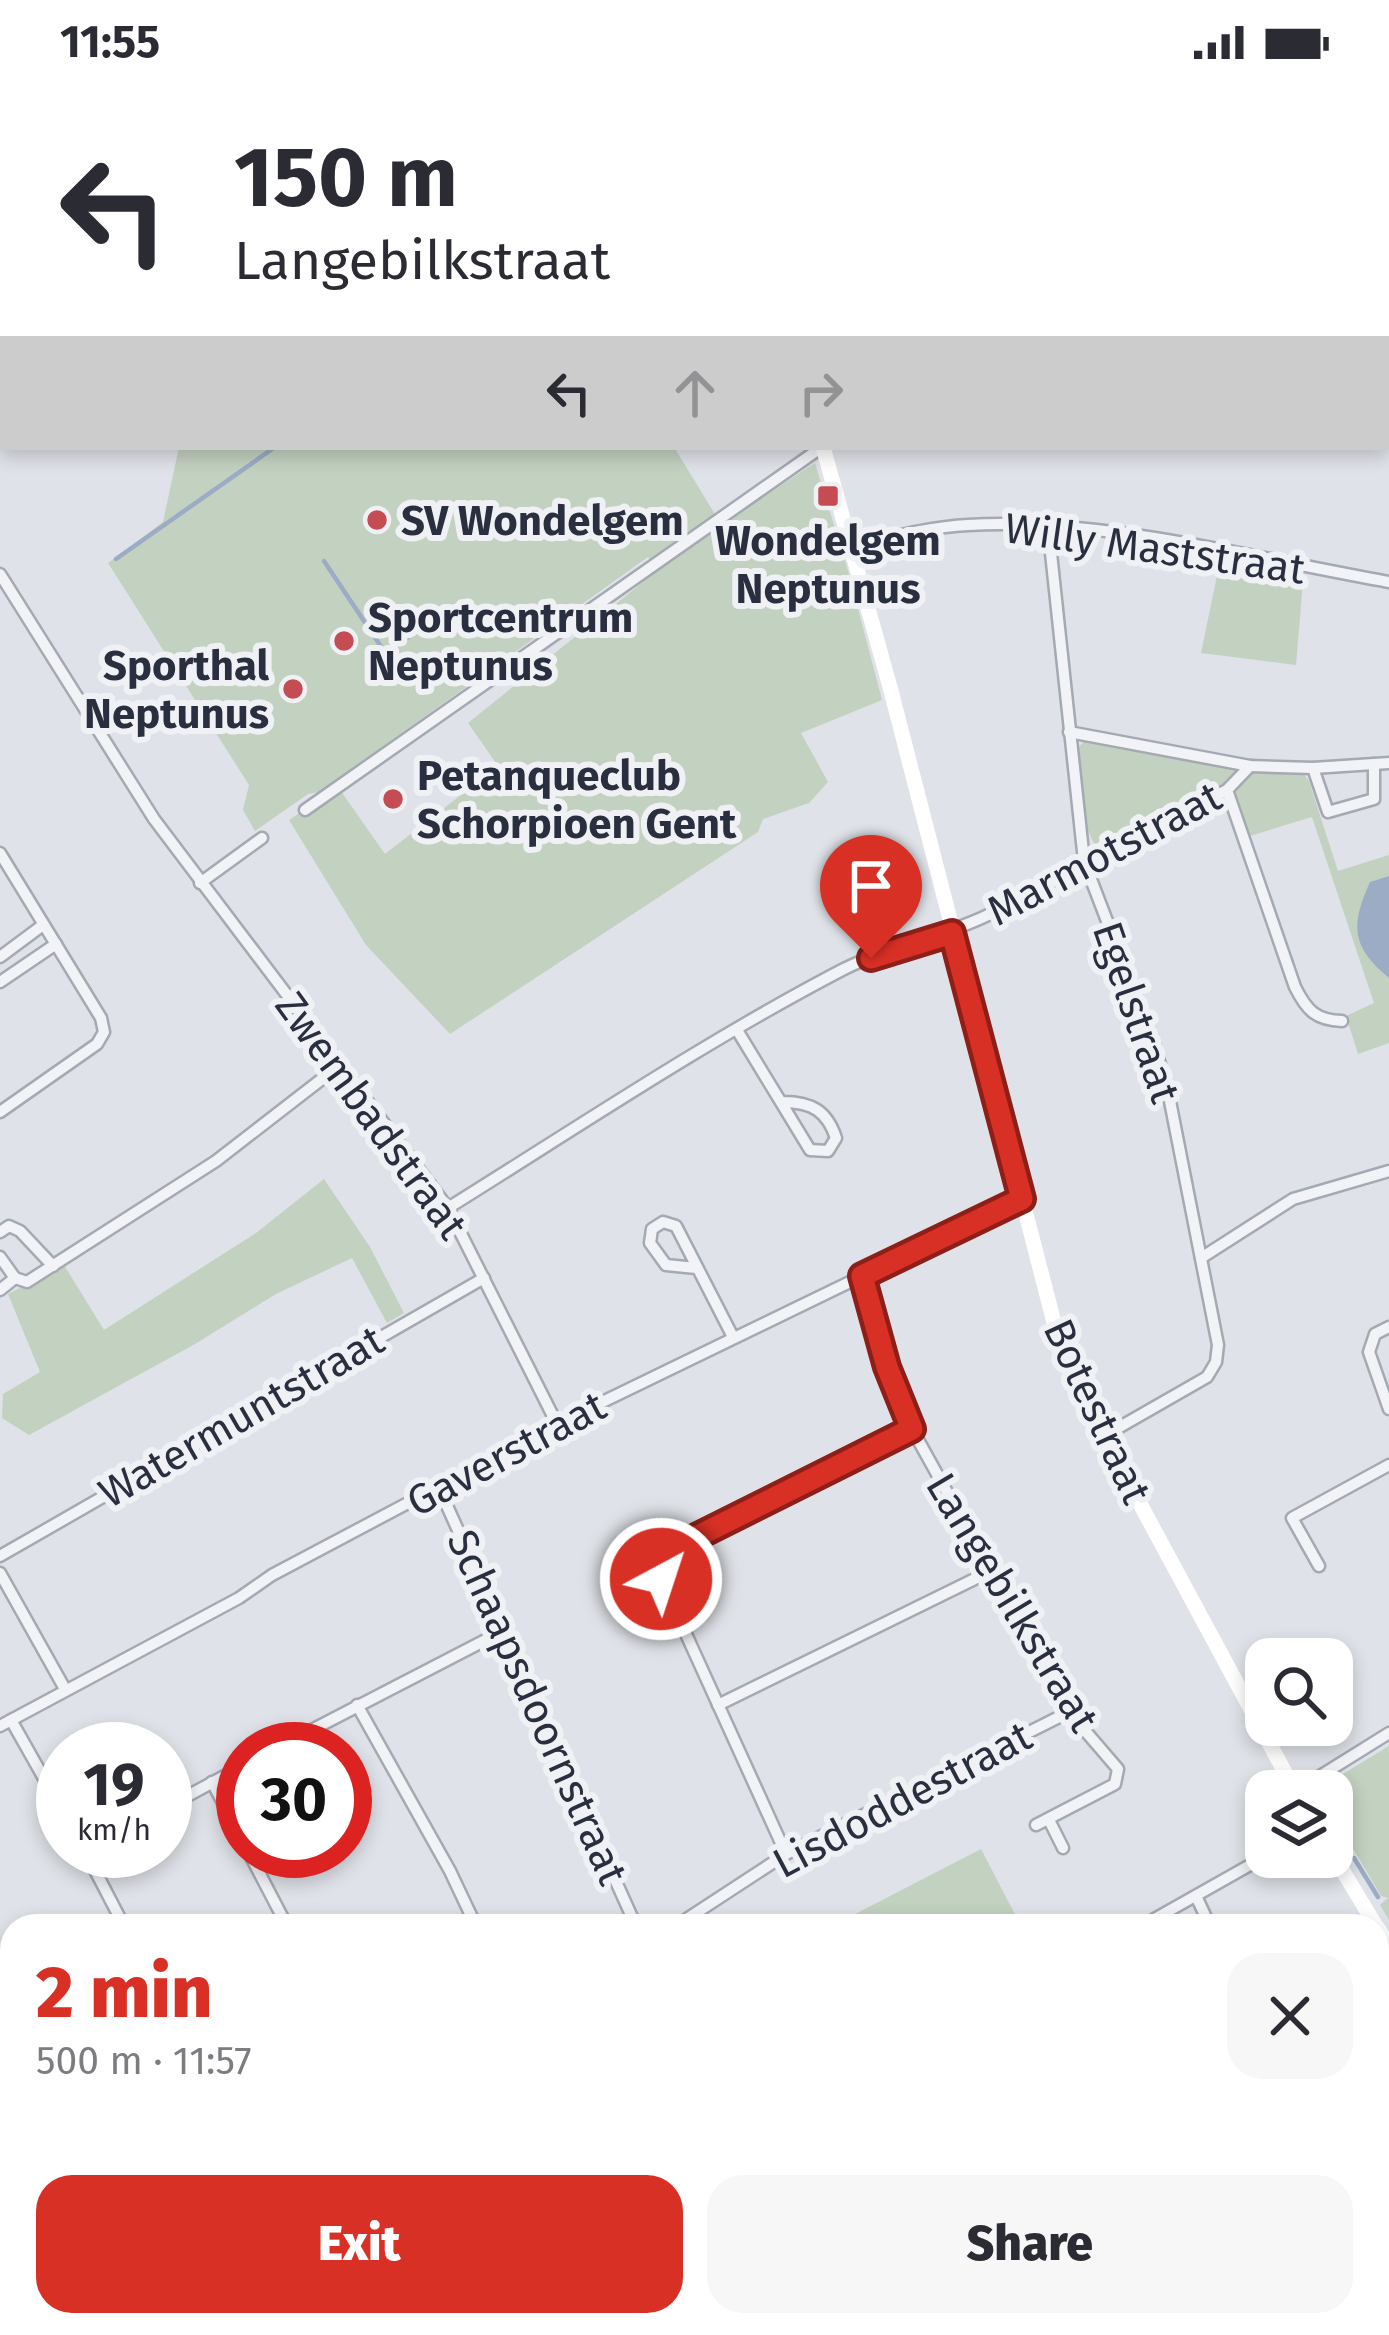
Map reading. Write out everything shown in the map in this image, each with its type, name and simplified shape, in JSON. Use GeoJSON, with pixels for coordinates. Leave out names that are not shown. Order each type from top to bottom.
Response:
{"type":"FeatureCollection","features":[{"type":"Feature","properties":{"kind":"street","name":"Botestraat"},"geometry":{"type":"LineString","coordinates":[[305,811],[818,450]]}},
{"type":"Feature","properties":{"kind":"street","name":"Botestraat"},"geometry":{"type":"LineString","coordinates":[[823,450],[890,687],[1058,1339],[1077,1387],[1285,1770]]}},
{"type":"Feature","properties":{"kind":"street","name":"Willy Maststraat"},"geometry":{"type":"LineString","coordinates":[[850,548],[968,524],[1048,525],[1389,582]]}},
{"type":"Feature","properties":{"kind":"street","name":"Egelstraat"},"geometry":{"type":"LineString","coordinates":[[1048,525],[1084,861],[1154,1041],[1168,1091],[1218,1345],[1207,1377],[1104,1436]]}},
{"type":"Feature","properties":{"kind":"street","name":"Zwembadstraat"},"geometry":{"type":"LineString","coordinates":[[0,574],[154,819],[448,1208],[557,1424]]}},
{"type":"Feature","properties":{"kind":"street"},"geometry":{"type":"LineString","coordinates":[[1069,732],[1250,766],[1389,763]]}},
{"type":"Feature","properties":{"kind":"street"},"geometry":{"type":"LineString","coordinates":[[1313,768],[1328,812],[1374,799],[1374,764]]}},
{"type":"Feature","properties":{"kind":"street","name":"Marmotstraat"},"geometry":{"type":"LineString","coordinates":[[448,1208],[846,968],[952,933],[1227,790],[1250,766]]}},
{"type":"Feature","properties":{"kind":"street"},"geometry":{"type":"LineString","coordinates":[[1227,790],[1294,987],[1305,1007],[1322,1020],[1342,1021]]}},
{"type":"Feature","properties":{"kind":"street"},"geometry":{"type":"LineString","coordinates":[[200,883],[262,838]]}},
{"type":"Feature","properties":{"kind":"street"},"geometry":{"type":"LineString","coordinates":[[0,853],[100,1018],[103,1038],[0,1112]]}},
{"type":"Feature","properties":{"kind":"street"},"geometry":{"type":"LineString","coordinates":[[0,957],[43,925]]}},
{"type":"Feature","properties":{"kind":"street"},"geometry":{"type":"LineString","coordinates":[[0,982],[56,944]]}},
{"type":"Feature","properties":{"kind":"street"},"geometry":{"type":"LineString","coordinates":[[737,1030],[810,1150],[828,1151],[836,1138],[818,1108],[783,1102]]}},
{"type":"Feature","properties":{"kind":"street"},"geometry":{"type":"LineString","coordinates":[[0,1257],[15,1278],[26,1282],[216,1161],[340,1065]]}},
{"type":"Feature","properties":{"kind":"street"},"geometry":{"type":"LineString","coordinates":[[1202,1258],[1293,1199],[1389,1171]]}},
{"type":"Feature","properties":{"kind":"street","name":"Gaverstraat"},"geometry":{"type":"LineString","coordinates":[[6,1723],[557,1424],[1022,1199]]}},
{"type":"Feature","properties":{"kind":"street"},"geometry":{"type":"LineString","coordinates":[[697,1268],[659,1259],[650,1243],[652,1229],[663,1222],[676,1226],[733,1337]]}},
{"type":"Feature","properties":{"kind":"street"},"geometry":{"type":"LineString","coordinates":[[0,1232],[9,1226],[20,1231],[53,1266]]}},
{"type":"Feature","properties":{"kind":"street","name":"Langebilkstraat"},"geometry":{"type":"LineString","coordinates":[[862,1276],[887,1367],[912,1429],[1069,1712],[1118,1769],[1115,1784],[1042,1822],[1063,1848]]}},
{"type":"Feature","properties":{"kind":"street"},"geometry":{"type":"LineString","coordinates":[[0,1290],[15,1278]]}},
{"type":"Feature","properties":{"kind":"street","name":"Watermuntstraat"},"geometry":{"type":"LineString","coordinates":[[0,1556],[484,1279]]}},
{"type":"Feature","properties":{"kind":"street"},"geometry":{"type":"LineString","coordinates":[[1389,1327],[1375,1334],[1369,1352],[1389,1409]]}},
{"type":"Feature","properties":{"kind":"street"},"geometry":{"type":"LineString","coordinates":[[786,1854],[661,1579],[662,1564],[684,1543],[912,1429]]}},
{"type":"Feature","properties":{"kind":"street"},"geometry":{"type":"LineString","coordinates":[[1292,1518],[1389,1465]]}},
{"type":"Feature","properties":{"kind":"street","name":"Schaapsdoornstraat"},"geometry":{"type":"LineString","coordinates":[[439,1488],[632,1914]]}},
{"type":"Feature","properties":{"kind":"street"},"geometry":{"type":"LineString","coordinates":[[1285,1504],[1319,1566]]}},
{"type":"Feature","properties":{"kind":"street"},"geometry":{"type":"LineString","coordinates":[[718,1705],[989,1571]]}},
{"type":"Feature","properties":{"kind":"street"},"geometry":{"type":"LineString","coordinates":[[0,1574],[65,1689]]}},
{"type":"Feature","properties":{"kind":"street"},"geometry":{"type":"LineString","coordinates":[[326,1722],[503,1631]]}},
{"type":"Feature","properties":{"kind":"street"},"geometry":{"type":"LineString","coordinates":[[358,1705],[470,1914]]}},
{"type":"Feature","properties":{"kind":"street","name":"Lisdoddestraat"},"geometry":{"type":"LineString","coordinates":[[694,1914],[786,1854],[1069,1712]]}},
{"type":"Feature","properties":{"kind":"street"},"geometry":{"type":"LineString","coordinates":[[6,1723],[36,1770]]}},
{"type":"Feature","properties":{"kind":"street"},"geometry":{"type":"LineString","coordinates":[[1330,1770],[1389,1733]]}},
{"type":"Feature","properties":{"kind":"street"},"geometry":{"type":"LineString","coordinates":[[192,1793],[216,1780]]}},
{"type":"Feature","properties":{"kind":"street"},"geometry":{"type":"LineString","coordinates":[[212,1782],[216,1790]]}},
{"type":"Feature","properties":{"kind":"street"},"geometry":{"type":"LineString","coordinates":[[1164,1914],[1245,1868]]}},
{"type":"Feature","properties":{"kind":"street"},"geometry":{"type":"LineString","coordinates":[[99,1878],[118,1914]]}},
{"type":"Feature","properties":{"kind":"street"},"geometry":{"type":"LineString","coordinates":[[262,1878],[281,1914]]}},
{"type":"Feature","properties":{"kind":"street"},"geometry":{"type":"LineString","coordinates":[[1347,1878],[1369,1914]]}},
{"type":"Feature","properties":{"kind":"street"},"geometry":{"type":"LineString","coordinates":[[1196,1896],[1204,1914]]}},
{"type":"Feature","properties":{"kind":"green space"},"geometry":{"type":"Polygon","coordinates":[[[178,450],[676,450],[721,524],[815,463],[882,700],[801,733],[828,782],[809,803],[763,819],[758,832],[450,1034],[366,945],[289,820],[338,787],[385,854],[498,766],[468,723],[658,570],[648,557],[319,792],[308,794],[255,831],[243,810],[249,785],[108,563],[163,522],[178,450]]]}},
{"type":"Feature","properties":{"kind":"green space"},"geometry":{"type":"Polygon","coordinates":[[[1219,566],[1303,581],[1296,665],[1201,653],[1219,566]]]}},
{"type":"Feature","properties":{"kind":"green space"},"geometry":{"type":"Polygon","coordinates":[[[1087,738],[1302,772],[1338,871],[1389,855],[1389,1043],[1358,1054],[1346,1016],[1374,1003],[1312,817],[1250,836],[1231,784],[1097,847],[1082,800],[1079,747],[1087,738]]]}},
{"type":"Feature","properties":{"kind":"green space"},"geometry":{"type":"Polygon","coordinates":[[[324,1179],[370,1247],[404,1313],[387,1323],[352,1258],[276,1294],[29,1435],[2,1418],[3,1394],[40,1372],[8,1294],[64,1265],[104,1330],[256,1233],[324,1179]]]}},
{"type":"Feature","properties":{"kind":"green space"},"geometry":{"type":"Polygon","coordinates":[[[1389,1746],[1389,1914],[1380,1905],[1388,1898],[1381,1896],[1353,1849],[1353,1770],[1349,1770],[1389,1746]]]}},
{"type":"Feature","properties":{"kind":"green space"},"geometry":{"type":"Polygon","coordinates":[[[981,1849],[1015,1914],[855,1914],[981,1849]]]}},
{"type":"Feature","properties":{"kind":"water"},"geometry":{"type":"Polygon","coordinates":[[[1389,876],[1389,978],[1361,945],[1357,922],[1370,882],[1389,876]]]}},
{"type":"Feature","properties":{"kind":"waterway"},"geometry":{"type":"LineString","coordinates":[[116,559],[271,450]]}},
{"type":"Feature","properties":{"kind":"waterway"},"geometry":{"type":"LineString","coordinates":[[324,561],[382,648],[394,647],[453,606]]}},
{"type":"Feature","properties":{"kind":"waterway"},"geometry":{"type":"LineString","coordinates":[[1354,1858],[1378,1897]]}},
{"type":"Feature","properties":{"kind":"place","name":"Wondelgem Neptunus"},"geometry":{"type":"Point","coordinates":[828,496]}},
{"type":"Feature","properties":{"kind":"place","name":"SV Wondelgem"},"geometry":{"type":"Point","coordinates":[377,520]}},
{"type":"Feature","properties":{"kind":"place","name":"Sportcentrum Neptunus"},"geometry":{"type":"Point","coordinates":[344,641]}},
{"type":"Feature","properties":{"kind":"place","name":"Sporthal Neptunus"},"geometry":{"type":"Point","coordinates":[293,689]}},
{"type":"Feature","properties":{"kind":"place","name":"Petanqueclub Schorpioen Gent"},"geometry":{"type":"Point","coordinates":[393,799]}},
{"type":"Feature","properties":{"kind":"route"},"geometry":{"type":"LineString","coordinates":[[661,1579],[662,1564],[684,1543],[912,1429],[887,1367],[862,1276],[1022,1199],[952,933],[871,958]]}}]}
